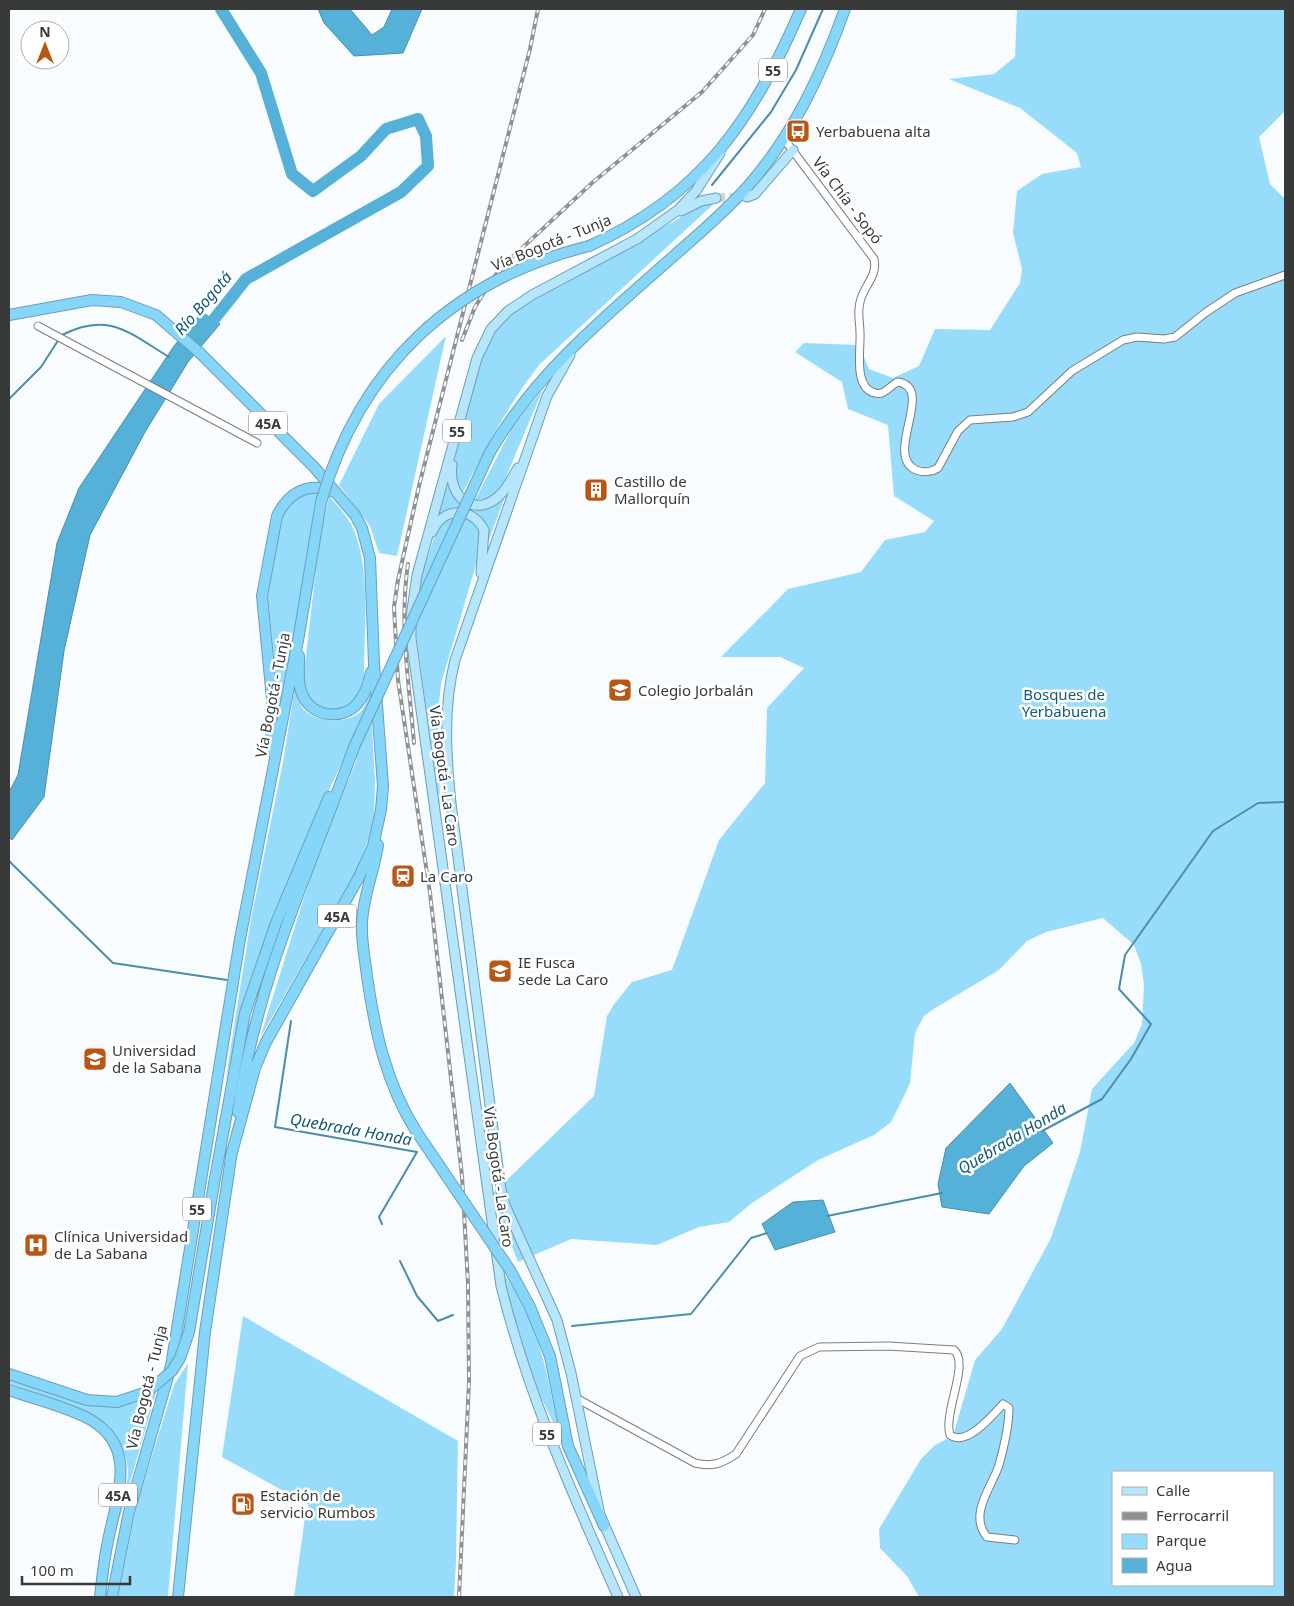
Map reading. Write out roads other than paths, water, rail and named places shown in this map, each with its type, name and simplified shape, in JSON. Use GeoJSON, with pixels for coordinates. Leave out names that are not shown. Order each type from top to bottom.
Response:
{"type":"FeatureCollection","features":[{"type":"Feature","properties":{"kind":"highway","name":"Vía Bogotá - Tunja"},"geometry":{"type":"LineString","coordinates":[[112,1597],[129,1512],[170,1366],[240,939],[298,635],[321,502],[338,450],[355,416],[380,377],[417,336],[460,300],[509,272],[588,246],[632,225],[672,198],[707,166],[760,95],[802,9]]}},
{"type":"Feature","properties":{"kind":"highway","name":"55"},"geometry":{"type":"LineString","coordinates":[[9,1374],[87,1400],[117,1402],[147,1392],[172,1371],[180,1358],[189,1332],[239,1037],[252,991],[308,843],[489,454],[517,408],[574,348],[727,208],[760,172],[784,139],[809,94],[846,9]]}},
{"type":"Feature","properties":{"kind":"highway","name":"45A"},"geometry":{"type":"LineString","coordinates":[[9,315],[83,300],[111,300],[146,310],[175,329],[337,493],[355,515],[362,528],[370,558],[374,664],[382,772],[381,810],[373,846],[359,877],[260,1055],[231,1156]]}},
{"type":"Feature","properties":{"kind":"highway"},"geometry":{"type":"LineString","coordinates":[[264,816],[272,724],[262,596],[273,531],[282,506],[297,491],[317,487],[337,493]]}},
{"type":"Feature","properties":{"kind":"highway"},"geometry":{"type":"LineString","coordinates":[[298,635],[301,691],[310,706],[318,711],[338,714],[348,711],[357,704],[366,689],[374,664]]}},
{"type":"Feature","properties":{"kind":"highway","name":"55"},"geometry":{"type":"LineString","coordinates":[[178,1597],[203,1350],[242,1079],[257,1015],[296,897],[354,747]]}},
{"type":"Feature","properties":{"kind":"highway"},"geometry":{"type":"LineString","coordinates":[[381,810],[377,852],[369,882],[362,924],[364,956],[374,1016],[387,1075],[404,1111],[510,1270],[530,1307],[550,1356],[568,1446],[604,1526]]}},
{"type":"Feature","properties":{"kind":"highway","name":"45A"},"geometry":{"type":"LineString","coordinates":[[9,1390],[90,1420],[102,1428],[115,1446],[121,1463],[121,1481],[108,1542],[100,1597]]}},
{"type":"Feature","properties":{"kind":"main road","name":"Vía Bogotá - La Caro"},"geometry":{"type":"LineString","coordinates":[[618,1597],[547,1434],[518,1351],[501,1286],[412,638],[414,596],[422,554],[466,401],[484,340],[491,329],[508,311],[658,225],[678,210],[692,195],[736,128]]}},
{"type":"Feature","properties":{"kind":"main road"},"geometry":{"type":"LineString","coordinates":[[747,197],[755,194],[793,150]]}},
{"type":"Feature","properties":{"kind":"main road"},"geometry":{"type":"LineString","coordinates":[[658,225],[695,204],[716,198]]}},
{"type":"Feature","properties":{"kind":"main road","name":"Vía Bogotá - La Caro"},"geometry":{"type":"LineString","coordinates":[[574,348],[547,396],[455,660],[447,699],[446,746],[451,803],[501,1190],[505,1206],[557,1320],[604,1526],[636,1597]]}},
{"type":"Feature","properties":{"kind":"main road"},"geometry":{"type":"LineString","coordinates":[[466,401],[450,476],[455,493],[462,500],[477,504],[486,503],[500,496],[528,450]]}},
{"type":"Feature","properties":{"kind":"main road"},"geometry":{"type":"LineString","coordinates":[[422,554],[433,529],[446,515],[464,512],[480,523],[485,539],[480,586]]}},
{"type":"Feature","properties":{"kind":"street","name":"Vía Chía - Sopó"},"geometry":{"type":"LineString","coordinates":[[784,139],[874,259],[875,271],[860,300],[858,313],[862,379],[867,389],[876,394],[885,392],[898,382],[906,384],[910,389],[913,402],[905,442],[905,456],[909,464],[920,471],[934,471],[938,468],[958,431],[970,420],[1013,417],[1028,412],[1072,371],[1123,340],[1137,337],[1164,339],[1175,337],[1205,313],[1235,293],[1285,275]]}},
{"type":"Feature","properties":{"kind":"street"},"geometry":{"type":"LineString","coordinates":[[38,326],[257,443]]}},
{"type":"Feature","properties":{"kind":"street"},"geometry":{"type":"LineString","coordinates":[[576,1398],[695,1463],[710,1466],[724,1462],[736,1454],[800,1356],[820,1347],[888,1346],[954,1350],[959,1360],[958,1375],[947,1423],[950,1435],[955,1438],[963,1438],[983,1424],[1003,1404],[1008,1405],[1009,1408],[998,1467],[983,1500],[980,1515],[982,1527],[987,1537],[1015,1540]]}},
{"type":"Feature","properties":{"kind":"water"},"geometry":{"type":"Polygon","coordinates":[[[318,9],[350,9],[372,35],[384,27],[392,9],[422,9],[403,53],[354,56],[324,23],[318,9]]]}},
{"type":"Feature","properties":{"kind":"water"},"geometry":{"type":"Polygon","coordinates":[[[202,312],[220,324],[188,362],[145,432],[90,535],[64,651],[44,797],[12,840],[9,837],[9,792],[18,775],[57,543],[79,488],[174,346],[202,312]]]}},
{"type":"Feature","properties":{"kind":"water"},"geometry":{"type":"Polygon","coordinates":[[[1010,1083],[1053,1143],[1024,1166],[989,1214],[942,1207],[938,1184],[946,1148],[1010,1083]]]}},
{"type":"Feature","properties":{"kind":"water"},"geometry":{"type":"Polygon","coordinates":[[[823,1200],[835,1232],[775,1250],[762,1224],[793,1202],[823,1200]]]}},
{"type":"Feature","properties":{"kind":"waterway","name":"Río Bogotá"},"geometry":{"type":"LineString","coordinates":[[201,331],[211,323],[246,279],[401,192],[428,166],[426,136],[418,119],[386,129],[361,156],[313,191],[292,174],[261,73],[221,9]]}},
{"type":"Feature","properties":{"kind":"waterway"},"geometry":{"type":"LineString","coordinates":[[712,185],[771,112],[796,70],[823,9]]}},
{"type":"Feature","properties":{"kind":"waterway"},"geometry":{"type":"LineString","coordinates":[[62,335],[78,328],[106,325],[130,333],[169,357]]}},
{"type":"Feature","properties":{"kind":"waterway"},"geometry":{"type":"LineString","coordinates":[[9,399],[41,367],[59,339]]}},
{"type":"Feature","properties":{"kind":"waterway","name":"Quebrada Honda"},"geometry":{"type":"LineString","coordinates":[[1042,1131],[1102,1099],[1131,1059],[1151,1024],[1119,989],[1125,955],[1213,831],[1258,803],[1285,802]]}},
{"type":"Feature","properties":{"kind":"waterway","name":"Quebrada Honda"},"geometry":{"type":"LineString","coordinates":[[9,861],[113,963],[227,980]]}},
{"type":"Feature","properties":{"kind":"waterway","name":"Quebrada Honda"},"geometry":{"type":"LineString","coordinates":[[291,1021],[275,1127],[417,1152],[379,1217],[382,1224]]}},
{"type":"Feature","properties":{"kind":"waterway","name":"Quebrada Honda"},"geometry":{"type":"LineString","coordinates":[[827,1216],[942,1193]]}},
{"type":"Feature","properties":{"kind":"waterway","name":"Quebrada Honda"},"geometry":{"type":"LineString","coordinates":[[572,1326],[691,1314],[751,1238],[767,1233]]}},
{"type":"Feature","properties":{"kind":"waterway","name":"Quebrada Honda"},"geometry":{"type":"LineString","coordinates":[[400,1261],[417,1296],[438,1321],[453,1315]]}},
{"type":"Feature","properties":{"kind":"tunnel"},"geometry":{"type":"LineString","coordinates":[[716,198],[742,197]]}},
{"type":"Feature","properties":{"kind":"railway"},"geometry":{"type":"LineString","coordinates":[[459,1597],[469,1382],[468,1284],[462,1176],[430,893],[398,680],[394,607],[398,580],[419,486],[530,49],[538,9]]}},
{"type":"Feature","properties":{"kind":"railway"},"geometry":{"type":"LineString","coordinates":[[462,340],[475,307],[493,278],[506,263],[592,183],[702,92],[753,35],[765,9]]}},
{"type":"Feature","properties":{"kind":"railway"},"geometry":{"type":"LineString","coordinates":[[408,564],[404,609],[414,743]]}},
{"type":"Feature","properties":{"kind":"place","name":"Yerbabuena alta"},"geometry":{"type":"Point","coordinates":[798,131]}},
{"type":"Feature","properties":{"kind":"place","name":"Castillo de Mallorquín"},"geometry":{"type":"Point","coordinates":[596,490]}},
{"type":"Feature","properties":{"kind":"place","name":"Colegio Jorbalán"},"geometry":{"type":"Point","coordinates":[620,690]}},
{"type":"Feature","properties":{"kind":"place","name":"La Caro"},"geometry":{"type":"Point","coordinates":[403,876]}},
{"type":"Feature","properties":{"kind":"place","name":"IE Fusca sede La Caro"},"geometry":{"type":"Point","coordinates":[500,971]}},
{"type":"Feature","properties":{"kind":"place","name":"Universidad de la Sabana"},"geometry":{"type":"Point","coordinates":[95,1059]}},
{"type":"Feature","properties":{"kind":"place","name":"Clínica Universidad de La Sabana"},"geometry":{"type":"Point","coordinates":[36,1245]}},
{"type":"Feature","properties":{"kind":"place","name":"Estación de servicio Rumbos"},"geometry":{"type":"Point","coordinates":[243,1504]}},
{"type":"Feature","properties":{"kind":"park label","name":"Bosques de Yerbabuena"},"geometry":{"type":"Point","coordinates":[1064,702]}}]}
